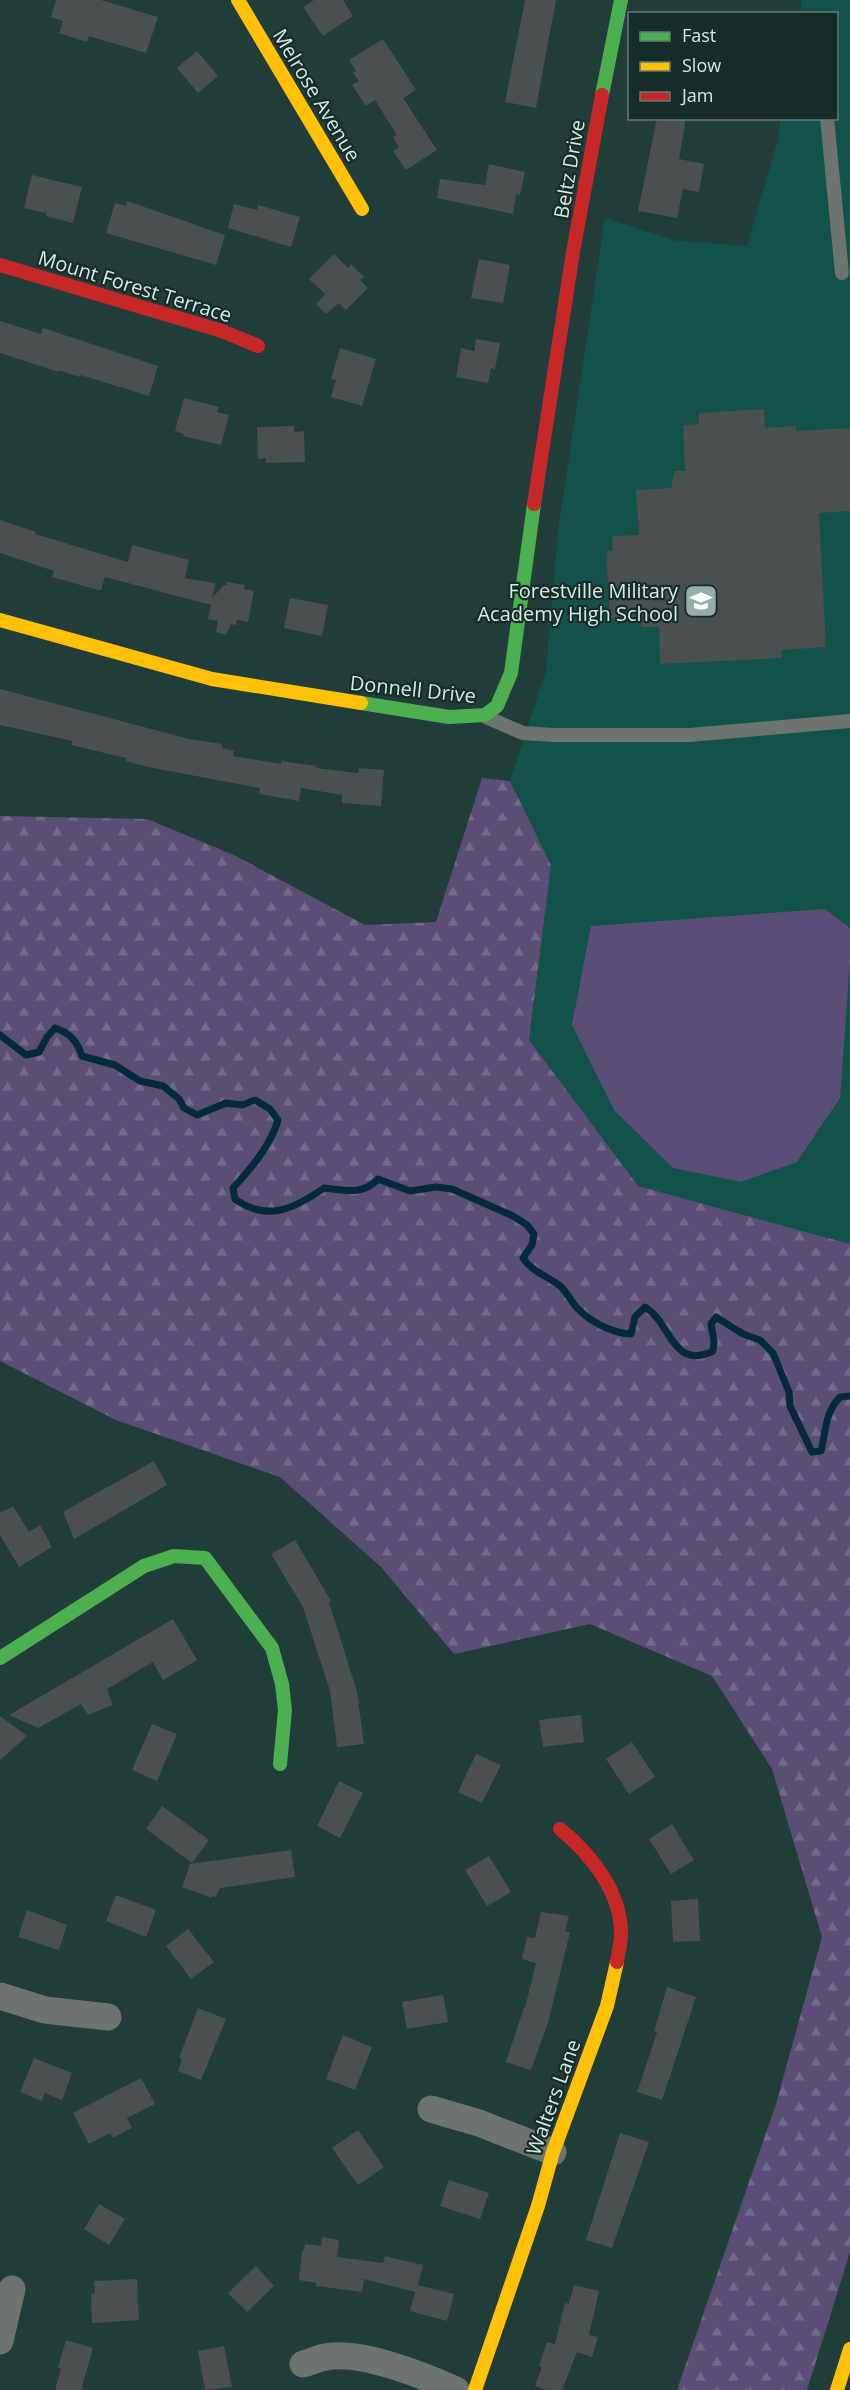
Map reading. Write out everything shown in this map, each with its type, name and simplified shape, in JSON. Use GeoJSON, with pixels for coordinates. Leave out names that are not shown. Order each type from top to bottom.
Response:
{"type":"FeatureCollection","features":[{"type":"Feature","properties":{"kind":"main road","name":"Melrose Avenue"},"geometry":{"type":"LineString","coordinates":[[238,0],[362,209]]}},
{"type":"Feature","properties":{"kind":"main road","name":"Beltz Drive"},"geometry":{"type":"LineString","coordinates":[[558,345],[604,79],[621,0]]}},
{"type":"Feature","properties":{"kind":"main road","name":"Mount Forest Terrace"},"geometry":{"type":"LineString","coordinates":[[0,265],[213,328],[258,346]]}},
{"type":"Feature","properties":{"kind":"main road","name":"Donnell Drive"},"geometry":{"type":"LineString","coordinates":[[0,620],[212,679],[449,717],[484,716],[494,711],[504,696],[511,673],[558,345]]}},
{"type":"Feature","properties":{"kind":"main road"},"geometry":{"type":"LineString","coordinates":[[0,1657],[162,1557],[175,1554],[205,1558],[272,1648],[282,1684],[285,1710],[280,1764]]}},
{"type":"Feature","properties":{"kind":"main road","name":"Walters Lane"},"geometry":{"type":"LineString","coordinates":[[476,2390],[538,2206],[553,2152],[607,2006],[621,1934],[618,1909],[608,1884],[577,1843],[560,1829]]}},
{"type":"Feature","properties":{"kind":"main road"},"geometry":{"type":"LineString","coordinates":[[837,2390],[850,2349]]}},
{"type":"Feature","properties":{"kind":"street"},"geometry":{"type":"LineString","coordinates":[[0,1996],[45,2010],[108,2017]]}},
{"type":"Feature","properties":{"kind":"street"},"geometry":{"type":"LineString","coordinates":[[431,2109],[479,2123],[553,2152]]}},
{"type":"Feature","properties":{"kind":"street"},"geometry":{"type":"LineString","coordinates":[[0,2341],[12,2289]]}},
{"type":"Feature","properties":{"kind":"street"},"geometry":{"type":"LineString","coordinates":[[303,2364],[327,2356],[350,2357],[391,2366],[456,2390]]}},
{"type":"Feature","properties":{"kind":"lane"},"geometry":{"type":"LineString","coordinates":[[827,120],[842,273]]}},
{"type":"Feature","properties":{"kind":"lane"},"geometry":{"type":"LineString","coordinates":[[484,716],[523,733],[553,735],[690,735],[850,721]]}},
{"type":"Feature","properties":{"kind":"shaded area","name":"Forestville Military Academy High School"},"geometry":{"type":"Polygon","coordinates":[[[802,0],[850,0],[850,1244],[637,1186],[529,1040],[551,865],[510,781],[546,671],[558,531],[605,218],[677,241],[747,246],[778,139],[781,120],[838,120],[838,12],[800,12],[802,0]]]}},
{"type":"Feature","properties":{"kind":"green space"},"geometry":{"type":"Polygon","coordinates":[[[482,778],[510,781],[551,865],[529,1040],[638,1186],[850,1244],[850,2252],[807,2390],[677,2390],[776,2104],[822,1937],[772,1769],[712,1676],[590,1624],[454,1654],[381,1567],[280,1477],[116,1420],[0,1361],[0,816],[147,819],[236,856],[365,925],[436,922],[482,778]]]}},
{"type":"Feature","properties":{"kind":"green space"},"geometry":{"type":"Polygon","coordinates":[[[825,909],[850,928],[850,962],[840,1098],[797,1162],[741,1182],[673,1168],[614,1110],[572,1025],[591,926],[825,909]]]}},
{"type":"Feature","properties":{"kind":"building"},"geometry":{"type":"Polygon","coordinates":[[[56,0],[101,0],[158,17],[146,53],[89,36],[87,42],[59,33],[63,21],[51,17],[56,0]]]}},
{"type":"Feature","properties":{"kind":"building"},"geometry":{"type":"Polygon","coordinates":[[[314,0],[343,0],[353,16],[323,36],[303,7],[314,0]]]}},
{"type":"Feature","properties":{"kind":"building"},"geometry":{"type":"Polygon","coordinates":[[[525,0],[556,0],[536,108],[505,102],[525,0]]]}},
{"type":"Feature","properties":{"kind":"building"},"geometry":{"type":"Polygon","coordinates":[[[383,39],[416,90],[403,98],[437,150],[406,170],[393,151],[399,147],[393,137],[397,135],[375,100],[366,106],[352,85],[359,81],[353,73],[356,71],[349,60],[383,39]]]}},
{"type":"Feature","properties":{"kind":"building"},"geometry":{"type":"Polygon","coordinates":[[[197,51],[218,76],[198,93],[177,68],[197,51]]]}},
{"type":"Feature","properties":{"kind":"building"},"geometry":{"type":"Polygon","coordinates":[[[657,120],[686,120],[679,159],[704,164],[699,192],[683,189],[677,218],[638,211],[657,120]]]}},
{"type":"Feature","properties":{"kind":"building"},"geometry":{"type":"Polygon","coordinates":[[[489,164],[525,172],[520,195],[516,194],[513,214],[437,198],[440,179],[485,185],[489,164]]]}},
{"type":"Feature","properties":{"kind":"building"},"geometry":{"type":"Polygon","coordinates":[[[32,175],[82,187],[73,223],[24,208],[32,175]]]}},
{"type":"Feature","properties":{"kind":"building"},"geometry":{"type":"Polygon","coordinates":[[[127,201],[225,235],[216,265],[106,233],[115,203],[126,206],[127,201]]]}},
{"type":"Feature","properties":{"kind":"building"},"geometry":{"type":"Polygon","coordinates":[[[234,204],[257,210],[258,205],[300,217],[291,247],[228,228],[234,204]]]}},
{"type":"Feature","properties":{"kind":"building"},"geometry":{"type":"Polygon","coordinates":[[[334,254],[348,268],[351,264],[364,277],[360,280],[368,288],[346,310],[339,303],[326,314],[316,304],[325,294],[309,279],[334,254]]]}},
{"type":"Feature","properties":{"kind":"building"},"geometry":{"type":"Polygon","coordinates":[[[479,259],[510,265],[503,303],[471,298],[479,259]]]}},
{"type":"Feature","properties":{"kind":"building"},"geometry":{"type":"Polygon","coordinates":[[[0,321],[41,334],[43,328],[158,366],[149,396],[81,375],[80,377],[59,370],[59,372],[0,353],[0,321]]]}},
{"type":"Feature","properties":{"kind":"building"},"geometry":{"type":"Polygon","coordinates":[[[476,339],[500,343],[495,369],[491,368],[488,383],[456,377],[461,348],[474,351],[476,339]]]}},
{"type":"Feature","properties":{"kind":"building"},"geometry":{"type":"Polygon","coordinates":[[[340,348],[376,359],[362,406],[331,397],[336,380],[331,379],[340,348]]]}},
{"type":"Feature","properties":{"kind":"building"},"geometry":{"type":"Polygon","coordinates":[[[184,398],[219,407],[217,412],[229,415],[221,445],[183,436],[184,434],[175,431],[184,398]]]}},
{"type":"Feature","properties":{"kind":"building"},"geometry":{"type":"Polygon","coordinates":[[[764,409],[765,428],[796,426],[796,431],[850,428],[850,511],[819,513],[826,647],[781,650],[782,658],[660,664],[659,627],[641,627],[640,618],[610,619],[606,551],[612,551],[613,536],[639,535],[636,490],[671,488],[675,471],[685,471],[683,425],[699,424],[699,413],[764,409]]]}},
{"type":"Feature","properties":{"kind":"building"},"geometry":{"type":"Polygon","coordinates":[[[294,426],[294,432],[304,431],[305,462],[266,463],[266,458],[258,459],[257,427],[294,426]]]}},
{"type":"Feature","properties":{"kind":"building"},"geometry":{"type":"Polygon","coordinates":[[[0,520],[36,532],[35,534],[128,562],[132,545],[189,560],[185,578],[215,583],[212,598],[227,582],[245,585],[244,589],[254,591],[248,622],[237,620],[236,625],[231,624],[226,635],[216,632],[218,621],[208,619],[211,605],[105,577],[101,590],[98,590],[52,577],[54,571],[0,553],[0,520]]]}},
{"type":"Feature","properties":{"kind":"building"},"geometry":{"type":"Polygon","coordinates":[[[290,598],[328,605],[322,636],[284,628],[290,598]]]}},
{"type":"Feature","properties":{"kind":"building"},"geometry":{"type":"Polygon","coordinates":[[[0,689],[189,739],[222,744],[222,748],[234,751],[233,756],[358,773],[359,768],[384,770],[381,806],[342,803],[342,795],[301,788],[299,801],[259,794],[260,788],[153,768],[126,761],[126,758],[71,745],[72,741],[0,725],[0,689]]]}},
{"type":"Feature","properties":{"kind":"building"},"geometry":{"type":"Polygon","coordinates":[[[154,1461],[167,1485],[74,1539],[63,1512],[154,1461]]]}},
{"type":"Feature","properties":{"kind":"building"},"geometry":{"type":"Polygon","coordinates":[[[13,1506],[29,1532],[40,1525],[52,1547],[19,1567],[0,1535],[0,1513],[13,1506]]]}},
{"type":"Feature","properties":{"kind":"building"},"geometry":{"type":"Polygon","coordinates":[[[295,1540],[331,1601],[329,1602],[357,1692],[364,1744],[337,1747],[330,1691],[303,1607],[271,1554],[295,1540]]]}},
{"type":"Feature","properties":{"kind":"building"},"geometry":{"type":"Polygon","coordinates":[[[173,1619],[197,1660],[163,1680],[153,1662],[107,1689],[113,1705],[88,1715],[81,1704],[38,1728],[9,1715],[173,1619]]]}},
{"type":"Feature","properties":{"kind":"building"},"geometry":{"type":"Polygon","coordinates":[[[581,1715],[584,1742],[543,1747],[539,1720],[581,1715]]]}},
{"type":"Feature","properties":{"kind":"building"},"geometry":{"type":"Polygon","coordinates":[[[0,1716],[27,1736],[0,1760],[0,1716]]]}},
{"type":"Feature","properties":{"kind":"building"},"geometry":{"type":"Polygon","coordinates":[[[152,1724],[177,1734],[157,1781],[132,1770],[152,1724]]]}},
{"type":"Feature","properties":{"kind":"building"},"geometry":{"type":"Polygon","coordinates":[[[632,1742],[655,1777],[629,1794],[606,1759],[632,1742]]]}},
{"type":"Feature","properties":{"kind":"building"},"geometry":{"type":"Polygon","coordinates":[[[476,1754],[501,1765],[482,1803],[458,1792],[476,1754]]]}},
{"type":"Feature","properties":{"kind":"building"},"geometry":{"type":"Polygon","coordinates":[[[339,1781],[363,1793],[340,1838],[317,1826],[339,1781]]]}},
{"type":"Feature","properties":{"kind":"building"},"geometry":{"type":"Polygon","coordinates":[[[162,1806],[209,1840],[192,1863],[146,1829],[162,1806]]]}},
{"type":"Feature","properties":{"kind":"building"},"geometry":{"type":"Polygon","coordinates":[[[672,1824],[694,1860],[671,1874],[649,1839],[672,1824]]]}},
{"type":"Feature","properties":{"kind":"building"},"geometry":{"type":"Polygon","coordinates":[[[291,1850],[295,1877],[220,1888],[216,1897],[212,1898],[182,1887],[190,1864],[291,1850]]]}},
{"type":"Feature","properties":{"kind":"building"},"geometry":{"type":"Polygon","coordinates":[[[489,1856],[511,1892],[487,1906],[465,1870],[489,1856]]]}},
{"type":"Feature","properties":{"kind":"building"},"geometry":{"type":"Polygon","coordinates":[[[116,1895],[156,1910],[146,1937],[106,1921],[116,1895]]]}},
{"type":"Feature","properties":{"kind":"building"},"geometry":{"type":"Polygon","coordinates":[[[698,1899],[700,1941],[673,1942],[671,1901],[698,1899]]]}},
{"type":"Feature","properties":{"kind":"building"},"geometry":{"type":"Polygon","coordinates":[[[27,1910],[67,1925],[59,1950],[18,1937],[27,1910]]]}},
{"type":"Feature","properties":{"kind":"building"},"geometry":{"type":"Polygon","coordinates":[[[541,1912],[569,1916],[565,1931],[570,1932],[548,2023],[531,2070],[506,2062],[525,2008],[536,1963],[522,1959],[527,1937],[535,1938],[541,1912]]]}},
{"type":"Feature","properties":{"kind":"building"},"geometry":{"type":"Polygon","coordinates":[[[188,1929],[214,1962],[191,1979],[166,1946],[188,1929]]]}},
{"type":"Feature","properties":{"kind":"building"},"geometry":{"type":"Polygon","coordinates":[[[667,1987],[696,1997],[662,2100],[637,2092],[657,2032],[654,2031],[667,1987]]]}},
{"type":"Feature","properties":{"kind":"building"},"geometry":{"type":"Polygon","coordinates":[[[443,1995],[448,2022],[407,2029],[402,2002],[443,1995]]]}},
{"type":"Feature","properties":{"kind":"building"},"geometry":{"type":"Polygon","coordinates":[[[198,2008],[226,2019],[201,2080],[178,2071],[182,2059],[179,2058],[198,2008]]]}},
{"type":"Feature","properties":{"kind":"building"},"geometry":{"type":"Polygon","coordinates":[[[343,2035],[372,2047],[355,2090],[326,2079],[343,2035]]]}},
{"type":"Feature","properties":{"kind":"building"},"geometry":{"type":"Polygon","coordinates":[[[34,2058],[72,2073],[62,2100],[45,2093],[42,2101],[20,2092],[34,2058]]]}},
{"type":"Feature","properties":{"kind":"building"},"geometry":{"type":"Polygon","coordinates":[[[141,2078],[155,2104],[127,2118],[132,2128],[113,2138],[110,2133],[89,2144],[73,2113],[141,2078]]]}},
{"type":"Feature","properties":{"kind":"building"},"geometry":{"type":"Polygon","coordinates":[[[358,2130],[384,2167],[358,2185],[332,2148],[358,2130]]]}},
{"type":"Feature","properties":{"kind":"building"},"geometry":{"type":"Polygon","coordinates":[[[620,2133],[649,2142],[612,2248],[586,2240],[620,2133]]]}},
{"type":"Feature","properties":{"kind":"building"},"geometry":{"type":"Polygon","coordinates":[[[449,2180],[489,2193],[480,2219],[440,2206],[449,2180]]]}},
{"type":"Feature","properties":{"kind":"building"},"geometry":{"type":"Polygon","coordinates":[[[99,2204],[125,2219],[109,2245],[84,2229],[99,2204]]]}},
{"type":"Feature","properties":{"kind":"building"},"geometry":{"type":"Polygon","coordinates":[[[322,2237],[339,2240],[337,2257],[383,2263],[385,2256],[423,2265],[418,2285],[454,2294],[447,2321],[410,2311],[415,2292],[364,2279],[362,2292],[316,2286],[316,2283],[299,2280],[302,2251],[304,2251],[305,2244],[321,2246],[322,2237]]]}},
{"type":"Feature","properties":{"kind":"building"},"geometry":{"type":"Polygon","coordinates":[[[256,2266],[274,2286],[247,2312],[228,2293],[256,2266]]]}},
{"type":"Feature","properties":{"kind":"building"},"geometry":{"type":"Polygon","coordinates":[[[137,2279],[139,2320],[92,2323],[91,2294],[95,2293],[94,2281],[137,2279]]]}},
{"type":"Feature","properties":{"kind":"building"},"geometry":{"type":"Polygon","coordinates":[[[574,2285],[599,2291],[589,2335],[598,2337],[592,2357],[577,2352],[562,2390],[547,2390],[535,2386],[542,2367],[539,2366],[547,2342],[555,2344],[565,2303],[569,2304],[574,2285]]]}},
{"type":"Feature","properties":{"kind":"building"},"geometry":{"type":"Polygon","coordinates":[[[66,2340],[93,2348],[81,2390],[55,2390],[66,2340]]]}},
{"type":"Feature","properties":{"kind":"building"},"geometry":{"type":"Polygon","coordinates":[[[224,2346],[232,2387],[205,2390],[198,2351],[224,2346]]]}},
{"type":"Feature","properties":{"kind":"waterway"},"geometry":{"type":"LineString","coordinates":[[0,1035],[26,1055],[39,1052],[55,1028],[65,1032],[78,1046],[82,1056],[115,1065],[140,1081],[163,1086],[179,1099],[184,1108],[197,1115],[226,1103],[242,1105],[255,1100],[270,1109],[278,1120],[271,1138],[253,1165],[233,1188],[235,1199],[247,1206],[258,1210],[280,1210],[302,1202],[324,1188],[353,1191],[366,1188],[378,1179],[410,1191],[436,1187],[452,1189],[513,1216],[527,1225],[534,1234],[532,1245],[523,1258],[526,1263],[560,1286],[577,1308],[602,1326],[631,1334],[635,1317],[645,1307],[654,1314],[680,1350],[689,1355],[699,1355],[713,1351],[711,1324],[716,1317],[743,1334],[760,1340],[773,1353],[789,1392],[790,1406],[812,1452],[821,1451],[827,1422],[835,1403],[840,1397],[850,1396]]}},
{"type":"Feature","properties":{"kind":"traffic: fast"},"geometry":{"type":"LineString","coordinates":[[602,95],[621,0]]}},
{"type":"Feature","properties":{"kind":"traffic: fast"},"geometry":{"type":"LineString","coordinates":[[361,703],[449,717],[485,715],[497,706],[511,673],[534,504]]}},
{"type":"Feature","properties":{"kind":"traffic: fast"},"geometry":{"type":"LineString","coordinates":[[0,1658],[144,1566],[174,1556],[205,1558],[272,1648],[282,1684],[285,1710],[280,1764]]}},
{"type":"Feature","properties":{"kind":"traffic: slow"},"geometry":{"type":"LineString","coordinates":[[238,0],[362,209]]}},
{"type":"Feature","properties":{"kind":"traffic: slow"},"geometry":{"type":"LineString","coordinates":[[0,620],[212,679],[361,703]]}},
{"type":"Feature","properties":{"kind":"traffic: slow"},"geometry":{"type":"LineString","coordinates":[[475,2390],[538,2206],[553,2152],[607,2006],[617,1962]]}},
{"type":"Feature","properties":{"kind":"traffic: slow"},"geometry":{"type":"LineString","coordinates":[[837,2390],[850,2349]]}},
{"type":"Feature","properties":{"kind":"traffic: jam"},"geometry":{"type":"LineString","coordinates":[[534,504],[573,252],[602,95]]}},
{"type":"Feature","properties":{"kind":"traffic: jam"},"geometry":{"type":"LineString","coordinates":[[0,265],[222,331],[258,346]]}},
{"type":"Feature","properties":{"kind":"traffic: jam"},"geometry":{"type":"LineString","coordinates":[[560,1829],[593,1862],[610,1890],[620,1919],[621,1938],[617,1962]]}},
{"type":"Feature","properties":{"kind":"place","name":"Forestville Military Academy High School"},"geometry":{"type":"Point","coordinates":[701,601]}}]}
